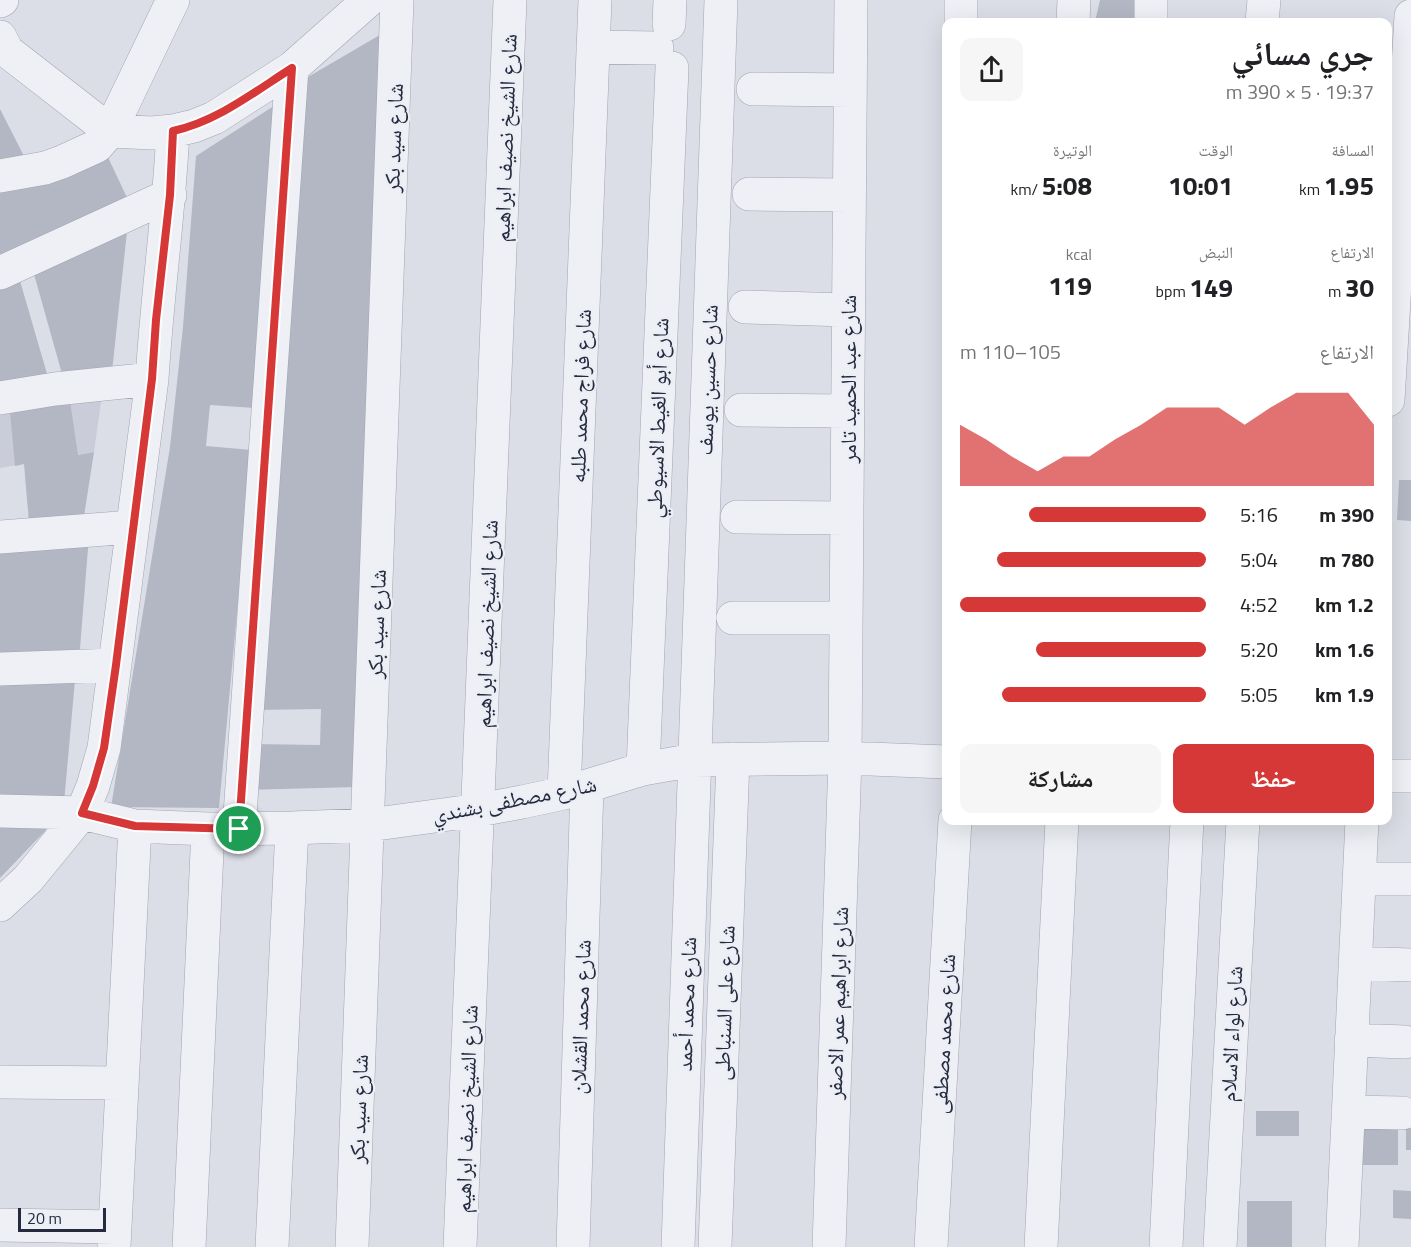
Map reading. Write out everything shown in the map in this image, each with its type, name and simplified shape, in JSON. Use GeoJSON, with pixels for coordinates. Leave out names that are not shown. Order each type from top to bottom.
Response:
{"type":"FeatureCollection","features":[{"type":"Feature","properties":{"kind":"street"},"geometry":{"type":"LineString","coordinates":[[0,176],[45,168],[97,146],[110,131],[173,0]]}},
{"type":"Feature","properties":{"kind":"street"},"geometry":{"type":"LineString","coordinates":[[2,47],[110,131],[152,133],[173,131],[214,118],[292,68],[369,0]]}},
{"type":"Feature","properties":{"kind":"street","name":"شارع سيد بكر"},"geometry":{"type":"LineString","coordinates":[[352,1247],[398,0]]}},
{"type":"Feature","properties":{"kind":"street","name":"شارع الشيخ نصيف ابراهيم"},"geometry":{"type":"LineString","coordinates":[[460,1247],[510,0]]}},
{"type":"Feature","properties":{"kind":"street","name":"شارع فراج محمد طلبه"},"geometry":{"type":"LineString","coordinates":[[576,790],[595,0]]}},
{"type":"Feature","properties":{"kind":"street","name":"شارع حسين يوسف"},"geometry":{"type":"LineString","coordinates":[[694,760],[721,0]]}},
{"type":"Feature","properties":{"kind":"street","name":"شارع عبد الحميد تامر"},"geometry":{"type":"LineString","coordinates":[[845,758],[851,0]]}},
{"type":"Feature","properties":{"kind":"street"},"geometry":{"type":"LineString","coordinates":[[961,0],[961,18]]}},
{"type":"Feature","properties":{"kind":"street"},"geometry":{"type":"LineString","coordinates":[[1073,18],[1074,0]]}},
{"type":"Feature","properties":{"kind":"street"},"geometry":{"type":"LineString","coordinates":[[1151,0],[1151,18]]}},
{"type":"Feature","properties":{"kind":"street"},"geometry":{"type":"LineString","coordinates":[[1262,18],[1264,0]]}},
{"type":"Feature","properties":{"kind":"street"},"geometry":{"type":"LineString","coordinates":[[1392,258],[1398,55],[1411,16]]}},
{"type":"Feature","properties":{"kind":"street"},"geometry":{"type":"LineString","coordinates":[[593,48],[667,35]]}},
{"type":"Feature","properties":{"kind":"street","name":"شارع أبو الغيط الاسيوطي"},"geometry":{"type":"LineString","coordinates":[[643,768],[667,35]]}},
{"type":"Feature","properties":{"kind":"street"},"geometry":{"type":"LineString","coordinates":[[189,1247],[223,829],[292,68]]}},
{"type":"Feature","properties":{"kind":"street"},"geometry":{"type":"LineString","coordinates":[[753,89],[850,90]]}},
{"type":"Feature","properties":{"kind":"street"},"geometry":{"type":"LineString","coordinates":[[0,905],[28,879],[82,813],[104,748],[152,379],[170,195],[173,131]]}},
{"type":"Feature","properties":{"kind":"street"},"geometry":{"type":"LineString","coordinates":[[749,194],[849,195]]}},
{"type":"Feature","properties":{"kind":"street"},"geometry":{"type":"LineString","coordinates":[[0,273],[170,195]]}},
{"type":"Feature","properties":{"kind":"street"},"geometry":{"type":"LineString","coordinates":[[745,307],[848,310]]}},
{"type":"Feature","properties":{"kind":"street"},"geometry":{"type":"LineString","coordinates":[[0,398],[55,388],[152,379]]}},
{"type":"Feature","properties":{"kind":"street"},"geometry":{"type":"LineString","coordinates":[[741,410],[848,411]]}},
{"type":"Feature","properties":{"kind":"street"},"geometry":{"type":"LineString","coordinates":[[737,517],[847,518]]}},
{"type":"Feature","properties":{"kind":"street"},"geometry":{"type":"LineString","coordinates":[[0,537],[132,527]]}},
{"type":"Feature","properties":{"kind":"street"},"geometry":{"type":"LineString","coordinates":[[733,618],[846,618]]}},
{"type":"Feature","properties":{"kind":"street"},"geometry":{"type":"LineString","coordinates":[[0,669],[116,665]]}},
{"type":"Feature","properties":{"kind":"street","name":"شارع مصطفى بشندي"},"geometry":{"type":"LineString","coordinates":[[0,811],[82,813],[135,826],[223,829],[369,825],[479,810],[576,790],[643,768],[694,760],[845,758],[942,762]]}},
{"type":"Feature","properties":{"kind":"street","name":"شارع ابراهيم عمر الاصفر"},"geometry":{"type":"LineString","coordinates":[[829,1247],[845,758]]}},
{"type":"Feature","properties":{"kind":"street","name":"شارع على السنباطى"},"geometry":{"type":"LineString","coordinates":[[715,1247],[733,759]]}},
{"type":"Feature","properties":{"kind":"street","name":"شارع محمد أحمد"},"geometry":{"type":"LineString","coordinates":[[678,1247],[694,760]]}},
{"type":"Feature","properties":{"kind":"street"},"geometry":{"type":"LineString","coordinates":[[1392,776],[1411,776]]}},
{"type":"Feature","properties":{"kind":"street","name":"شارع محمد القشلان"},"geometry":{"type":"LineString","coordinates":[[573,1247],[576,790]]}},
{"type":"Feature","properties":{"kind":"street","name":"شارع محمد مصطفى"},"geometry":{"type":"LineString","coordinates":[[931,1247],[955,825]]}},
{"type":"Feature","properties":{"kind":"street"},"geometry":{"type":"LineString","coordinates":[[1041,1247],[1062,825]]}},
{"type":"Feature","properties":{"kind":"street"},"geometry":{"type":"LineString","coordinates":[[1166,1247],[1186,825]]}},
{"type":"Feature","properties":{"kind":"street","name":"شارع لواء الاسلام"},"geometry":{"type":"LineString","coordinates":[[1220,1247],[1243,825]]}},
{"type":"Feature","properties":{"kind":"street"},"geometry":{"type":"LineString","coordinates":[[1341,1247],[1362,825]]}},
{"type":"Feature","properties":{"kind":"street"},"geometry":{"type":"LineString","coordinates":[[9,1233],[114,1237],[135,826]]}},
{"type":"Feature","properties":{"kind":"street"},"geometry":{"type":"LineString","coordinates":[[272,1247],[291,828]]}},
{"type":"Feature","properties":{"kind":"street"},"geometry":{"type":"LineString","coordinates":[[1359,879],[1411,879]]}},
{"type":"Feature","properties":{"kind":"street"},"geometry":{"type":"LineString","coordinates":[[1355,963],[1411,965]]}},
{"type":"Feature","properties":{"kind":"street"},"geometry":{"type":"LineString","coordinates":[[1351,1040],[1406,1042]]}},
{"type":"Feature","properties":{"kind":"street"},"geometry":{"type":"LineString","coordinates":[[0,1082],[122,1083]]}},
{"type":"Feature","properties":{"kind":"street"},"geometry":{"type":"LineString","coordinates":[[1348,1112],[1403,1113]]}},
{"type":"Feature","properties":{"kind":"shaded area"},"geometry":{"type":"Polygon","coordinates":[[[102,395],[94,452],[0,468],[0,414],[102,395]]]}},
{"type":"Feature","properties":{"kind":"building"},"geometry":{"type":"Polygon","coordinates":[[[1100,0],[1142,0],[1141,18],[1096,18],[1100,0]]]}},
{"type":"Feature","properties":{"kind":"building"},"geometry":{"type":"Polygon","coordinates":[[[390,29],[356,787],[249,790],[252,744],[320,745],[321,709],[255,710],[296,84],[390,29]]]}},
{"type":"Feature","properties":{"kind":"building"},"geometry":{"type":"Polygon","coordinates":[[[283,100],[255,408],[210,405],[206,446],[252,450],[219,808],[111,807],[170,447],[183,327],[196,156],[283,100]]]}},
{"type":"Feature","properties":{"kind":"building"},"geometry":{"type":"Polygon","coordinates":[[[0,109],[26,160],[0,165],[0,109]]]}},
{"type":"Feature","properties":{"kind":"building"},"geometry":{"type":"Polygon","coordinates":[[[106,153],[130,204],[0,262],[0,182],[106,153]]]}},
{"type":"Feature","properties":{"kind":"building"},"geometry":{"type":"Polygon","coordinates":[[[128,222],[112,372],[64,381],[32,267],[128,222]]]}},
{"type":"Feature","properties":{"kind":"building"},"geometry":{"type":"Polygon","coordinates":[[[18,274],[50,384],[0,393],[0,281],[18,274]]]}},
{"type":"Feature","properties":{"kind":"building"},"geometry":{"type":"Polygon","coordinates":[[[70,401],[78,455],[94,452],[84,516],[29,523],[24,464],[15,466],[10,412],[70,401]]]}},
{"type":"Feature","properties":{"kind":"building"},"geometry":{"type":"Polygon","coordinates":[[[1399,480],[1411,480],[1411,521],[1397,520],[1399,480]]]}},
{"type":"Feature","properties":{"kind":"building"},"geometry":{"type":"Polygon","coordinates":[[[89,536],[79,661],[0,664],[0,547],[89,536]]]}},
{"type":"Feature","properties":{"kind":"building"},"geometry":{"type":"Polygon","coordinates":[[[76,669],[64,803],[0,803],[0,675],[76,669]]]}},
{"type":"Feature","properties":{"kind":"building"},"geometry":{"type":"Polygon","coordinates":[[[43,816],[46,830],[0,878],[0,818],[43,816]]]}},
{"type":"Feature","properties":{"kind":"building"},"geometry":{"type":"Polygon","coordinates":[[[1256,1111],[1299,1111],[1299,1136],[1256,1136],[1256,1111]]]}},
{"type":"Feature","properties":{"kind":"building"},"geometry":{"type":"Polygon","coordinates":[[[1406,1124],[1411,1124],[1411,1150],[1406,1150],[1406,1124]]]}},
{"type":"Feature","properties":{"kind":"building"},"geometry":{"type":"Polygon","coordinates":[[[1356,1127],[1398,1127],[1398,1165],[1356,1165],[1356,1127]]]}},
{"type":"Feature","properties":{"kind":"building"},"geometry":{"type":"Polygon","coordinates":[[[1393,1190],[1411,1191],[1411,1219],[1393,1218],[1393,1190]]]}},
{"type":"Feature","properties":{"kind":"building"},"geometry":{"type":"Polygon","coordinates":[[[1247,1201],[1292,1201],[1292,1247],[1247,1247],[1247,1201]]]}},
{"type":"Feature","properties":{"kind":"route"},"geometry":{"type":"LineString","coordinates":[[292,68],[239,829],[135,826],[82,813],[104,748],[116,665],[152,379],[170,195],[173,131],[214,118],[292,68]]}}]}
